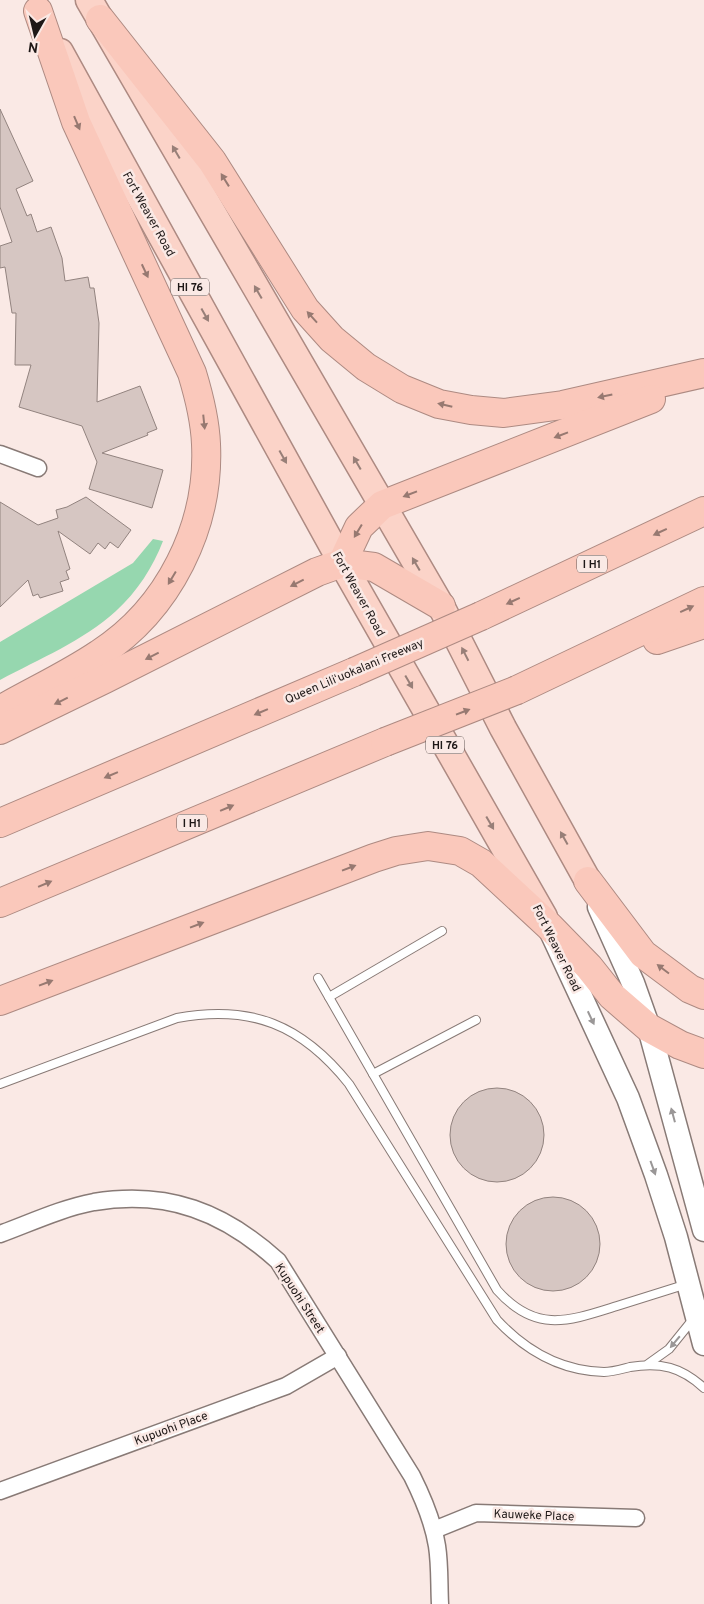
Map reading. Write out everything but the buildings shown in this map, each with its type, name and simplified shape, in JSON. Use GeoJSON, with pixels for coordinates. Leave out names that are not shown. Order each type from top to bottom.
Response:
{"type":"FeatureCollection","features":[{"type":"Feature","properties":{"kind":"highway","name":"Fort Weaver Road"},"geometry":{"type":"LineString","coordinates":[[34,6],[342,564],[549,926]]}},
{"type":"Feature","properties":{"kind":"highway"},"geometry":{"type":"LineString","coordinates":[[0,710],[100,654],[136,624],[158,599],[174,576],[190,542],[201,505],[205,471],[206,444],[202,412],[192,373],[76,122],[34,6]]}},
{"type":"Feature","properties":{"kind":"highway"},"geometry":{"type":"LineString","coordinates":[[94,10],[212,160],[305,309],[332,340],[366,368],[402,389],[439,404],[471,410],[504,413],[563,405],[704,373]]}},
{"type":"Feature","properties":{"kind":"highway"},"geometry":{"type":"LineString","coordinates":[[94,10],[440,606],[503,728],[588,881],[644,954],[690,989],[704,995]]}},
{"type":"Feature","properties":{"kind":"highway"},"geometry":{"type":"LineString","coordinates":[[342,564],[359,527],[382,505],[704,379]]}},
{"type":"Feature","properties":{"kind":"highway","name":"Queen Liliʻuokalani Freeway"},"geometry":{"type":"LineString","coordinates":[[0,822],[354,672],[481,616],[704,512]]}},
{"type":"Feature","properties":{"kind":"highway"},"geometry":{"type":"LineString","coordinates":[[0,730],[114,675],[317,572],[342,564],[374,567],[440,606]]}},
{"type":"Feature","properties":{"kind":"highway","name":"I H1"},"geometry":{"type":"LineString","coordinates":[[0,903],[385,742],[517,690],[704,601]]}},
{"type":"Feature","properties":{"kind":"highway"},"geometry":{"type":"LineString","coordinates":[[517,690],[704,624]]}},
{"type":"Feature","properties":{"kind":"highway"},"geometry":{"type":"LineString","coordinates":[[0,1001],[374,858],[410,848],[428,846],[460,851],[481,863],[549,926],[589,967],[612,996],[649,1028],[680,1045],[704,1054]]}},
{"type":"Feature","properties":{"kind":"main road"},"geometry":{"type":"LineString","coordinates":[[588,881],[633,983],[649,1028],[704,1230]]}},
{"type":"Feature","properties":{"kind":"main road","name":"Fort Weaver Road"},"geometry":{"type":"LineString","coordinates":[[549,926],[628,1098],[656,1175],[689,1284],[704,1344]]}},
{"type":"Feature","properties":{"kind":"street"},"geometry":{"type":"LineString","coordinates":[[0,454],[38,468]]}},
{"type":"Feature","properties":{"kind":"street","name":"Kupuohi Street"},"geometry":{"type":"LineString","coordinates":[[0,1234],[64,1210],[92,1202],[121,1199],[179,1204],[207,1213],[249,1236],[278,1261],[412,1476],[423,1499],[434,1530],[437,1546],[440,1604]]}},
{"type":"Feature","properties":{"kind":"street","name":"Kupuohi Place"},"geometry":{"type":"LineString","coordinates":[[0,1491],[286,1386],[338,1356]]}},
{"type":"Feature","properties":{"kind":"street","name":"Kauweke Place"},"geometry":{"type":"LineString","coordinates":[[434,1530],[476,1513],[636,1518]]}},
{"type":"Feature","properties":{"kind":"lane"},"geometry":{"type":"LineString","coordinates":[[329,997],[442,931]]}},
{"type":"Feature","properties":{"kind":"lane"},"geometry":{"type":"LineString","coordinates":[[318,978],[497,1290],[513,1306],[539,1318],[556,1321],[568,1320],[689,1284]]}},
{"type":"Feature","properties":{"kind":"lane"},"geometry":{"type":"LineString","coordinates":[[0,1084],[177,1018],[201,1014],[226,1013],[274,1024],[296,1034],[316,1048],[334,1065],[349,1084],[497,1320],[509,1333],[525,1346],[563,1365],[605,1372],[648,1364],[667,1366],[691,1378],[704,1388]]}},
{"type":"Feature","properties":{"kind":"lane"},"geometry":{"type":"LineString","coordinates":[[373,1074],[476,1020]]}},
{"type":"Feature","properties":{"kind":"lane"},"geometry":{"type":"LineString","coordinates":[[648,1364],[669,1349],[697,1315]]}},
{"type":"Feature","properties":{"kind":"green space"},"geometry":{"type":"Polygon","coordinates":[[[153,539],[163,541],[144,579],[124,604],[103,622],[75,640],[0,680],[0,642],[133,563],[153,539]]]}}]}
